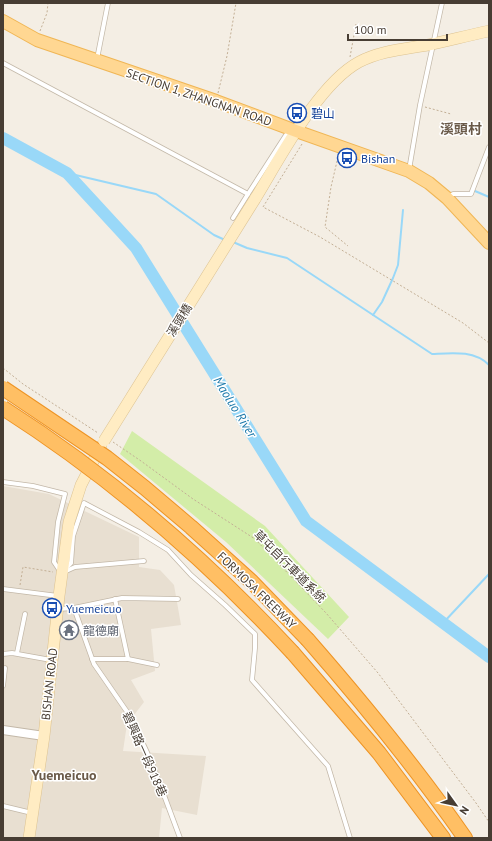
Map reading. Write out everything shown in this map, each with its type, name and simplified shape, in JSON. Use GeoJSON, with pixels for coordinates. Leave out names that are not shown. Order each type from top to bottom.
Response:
{"type":"FeatureCollection","features":[{"type":"Feature","properties":{"kind":"highway","name":"FORMOSA FREEWAY"},"geometry":{"type":"LineString","coordinates":[[3,388],[107,458],[191,527],[252,582],[308,640],[362,703],[446,811],[465,838]]}},
{"type":"Feature","properties":{"kind":"highway","name":"FORMOSA FREEWAY"},"geometry":{"type":"LineString","coordinates":[[3,408],[94,471],[167,530],[208,566],[293,653],[379,752],[442,838]]}},
{"type":"Feature","properties":{"kind":"main road","name":"SECTION 1, ZHANGNAN ROAD"},"geometry":{"type":"LineString","coordinates":[[3,22],[37,40],[216,101],[296,131],[409,170],[448,198],[489,243]]}},
{"type":"Feature","properties":{"kind":"main road","name":"溪頭橋"},"geometry":{"type":"LineString","coordinates":[[106,439],[251,197],[324,92],[341,74],[358,62],[379,53],[433,44],[489,31]]}},
{"type":"Feature","properties":{"kind":"main road","name":"BISHAN ROAD"},"geometry":{"type":"LineString","coordinates":[[29,838],[44,736],[58,596],[69,522],[81,485],[106,439]]}},
{"type":"Feature","properties":{"kind":"street"},"geometry":{"type":"LineString","coordinates":[[3,730],[44,736]]}},
{"type":"Feature","properties":{"kind":"lane"},"geometry":{"type":"LineString","coordinates":[[97,61],[108,3]]}},
{"type":"Feature","properties":{"kind":"lane"},"geometry":{"type":"LineString","coordinates":[[409,170],[420,105],[442,3]]}},
{"type":"Feature","properties":{"kind":"lane"},"geometry":{"type":"LineString","coordinates":[[3,63],[251,197],[233,218]]}},
{"type":"Feature","properties":{"kind":"lane"},"geometry":{"type":"LineString","coordinates":[[448,198],[453,194],[471,194],[489,147]]}},
{"type":"Feature","properties":{"kind":"lane"},"geometry":{"type":"LineString","coordinates":[[3,482],[33,486],[65,494],[58,522],[54,562],[62,573]]}},
{"type":"Feature","properties":{"kind":"lane"},"geometry":{"type":"LineString","coordinates":[[62,573],[71,563],[73,536],[84,503],[139,532],[168,550],[191,575],[255,634],[252,680],[328,766],[350,838]]}},
{"type":"Feature","properties":{"kind":"lane"},"geometry":{"type":"LineString","coordinates":[[62,573],[76,568],[144,561]]}},
{"type":"Feature","properties":{"kind":"lane"},"geometry":{"type":"LineString","coordinates":[[3,589],[58,596]]}},
{"type":"Feature","properties":{"kind":"lane"},"geometry":{"type":"LineString","coordinates":[[57,609],[74,608],[122,598],[178,599]]}},
{"type":"Feature","properties":{"kind":"lane"},"geometry":{"type":"LineString","coordinates":[[115,599],[128,659]]}},
{"type":"Feature","properties":{"kind":"lane","name":"碧興路一段918巷"},"geometry":{"type":"LineString","coordinates":[[74,608],[94,664],[130,716],[152,763],[180,838]]}},
{"type":"Feature","properties":{"kind":"lane"},"geometry":{"type":"LineString","coordinates":[[16,654],[25,614]]}},
{"type":"Feature","properties":{"kind":"lane"},"geometry":{"type":"LineString","coordinates":[[3,654],[16,654],[51,660]]}},
{"type":"Feature","properties":{"kind":"lane"},"geometry":{"type":"LineString","coordinates":[[92,659],[128,659],[157,665]]}},
{"type":"Feature","properties":{"kind":"lane"},"geometry":{"type":"LineString","coordinates":[[3,686],[5,668]]}},
{"type":"Feature","properties":{"kind":"lane"},"geometry":{"type":"LineString","coordinates":[[3,806],[32,814]]}},
{"type":"Feature","properties":{"kind":"path"},"geometry":{"type":"LineString","coordinates":[[37,40],[47,13],[48,3]]}},
{"type":"Feature","properties":{"kind":"path"},"geometry":{"type":"LineString","coordinates":[[216,101],[227,56],[236,3]]}},
{"type":"Feature","properties":{"kind":"path"},"geometry":{"type":"LineString","coordinates":[[348,70],[356,24]]}},
{"type":"Feature","properties":{"kind":"path"},"geometry":{"type":"LineString","coordinates":[[420,105],[451,114]]}},
{"type":"Feature","properties":{"kind":"path"},"geometry":{"type":"LineString","coordinates":[[296,131],[302,143],[263,207],[320,238],[463,323],[489,343]]}},
{"type":"Feature","properties":{"kind":"path"},"geometry":{"type":"LineString","coordinates":[[340,146],[331,187],[325,227],[348,246]]}},
{"type":"Feature","properties":{"kind":"path","name":"草屯自行車道系統"},"geometry":{"type":"LineString","coordinates":[[3,368],[23,384],[141,461],[193,499],[255,539],[326,613],[378,673],[489,822]]}},
{"type":"Feature","properties":{"kind":"path"},"geometry":{"type":"LineString","coordinates":[[19,591],[23,567],[62,573]]}},
{"type":"Feature","properties":{"kind":"shaded area"},"geometry":{"type":"Polygon","coordinates":[[[3,486],[49,494],[139,537],[139,567],[160,570],[174,585],[181,625],[151,629],[155,671],[131,680],[144,702],[127,724],[123,751],[206,756],[197,815],[162,808],[159,838],[3,838],[3,486]]]}},
{"type":"Feature","properties":{"kind":"green space"},"geometry":{"type":"Polygon","coordinates":[[[132,431],[265,526],[349,617],[328,639],[226,542],[120,454],[132,431]]]}},
{"type":"Feature","properties":{"kind":"waterway","name":"Maoluo River"},"geometry":{"type":"LineString","coordinates":[[3,138],[67,173],[136,248],[306,521],[489,657]]}},
{"type":"Feature","properties":{"kind":"waterway"},"geometry":{"type":"LineString","coordinates":[[67,173],[156,194],[214,235],[225,240]]}},
{"type":"Feature","properties":{"kind":"waterway"},"geometry":{"type":"LineString","coordinates":[[475,191],[489,197]]}},
{"type":"Feature","properties":{"kind":"waterway"},"geometry":{"type":"LineString","coordinates":[[373,315],[382,302],[398,265],[403,210]]}},
{"type":"Feature","properties":{"kind":"waterway"},"geometry":{"type":"LineString","coordinates":[[233,242],[247,248],[287,258],[432,354],[455,353],[470,355],[483,360],[489,365]]}},
{"type":"Feature","properties":{"kind":"waterway"},"geometry":{"type":"LineString","coordinates":[[443,623],[489,574]]}},
{"type":"Feature","properties":{"kind":"place","name":"碧山"},"geometry":{"type":"Point","coordinates":[297,113]}},
{"type":"Feature","properties":{"kind":"place","name":"Bishan"},"geometry":{"type":"Point","coordinates":[347,158]}},
{"type":"Feature","properties":{"kind":"place","name":"Yuemeicuo"},"geometry":{"type":"Point","coordinates":[52,608]}},
{"type":"Feature","properties":{"kind":"place","name":"龍德廟"},"geometry":{"type":"Point","coordinates":[69,630]}},
{"type":"Feature","properties":{"kind":"district","name":"溪頭村"},"geometry":{"type":"Point","coordinates":[461,129]}},
{"type":"Feature","properties":{"kind":"district","name":"Yuemeicuo"},"geometry":{"type":"Point","coordinates":[64,775]}}]}
